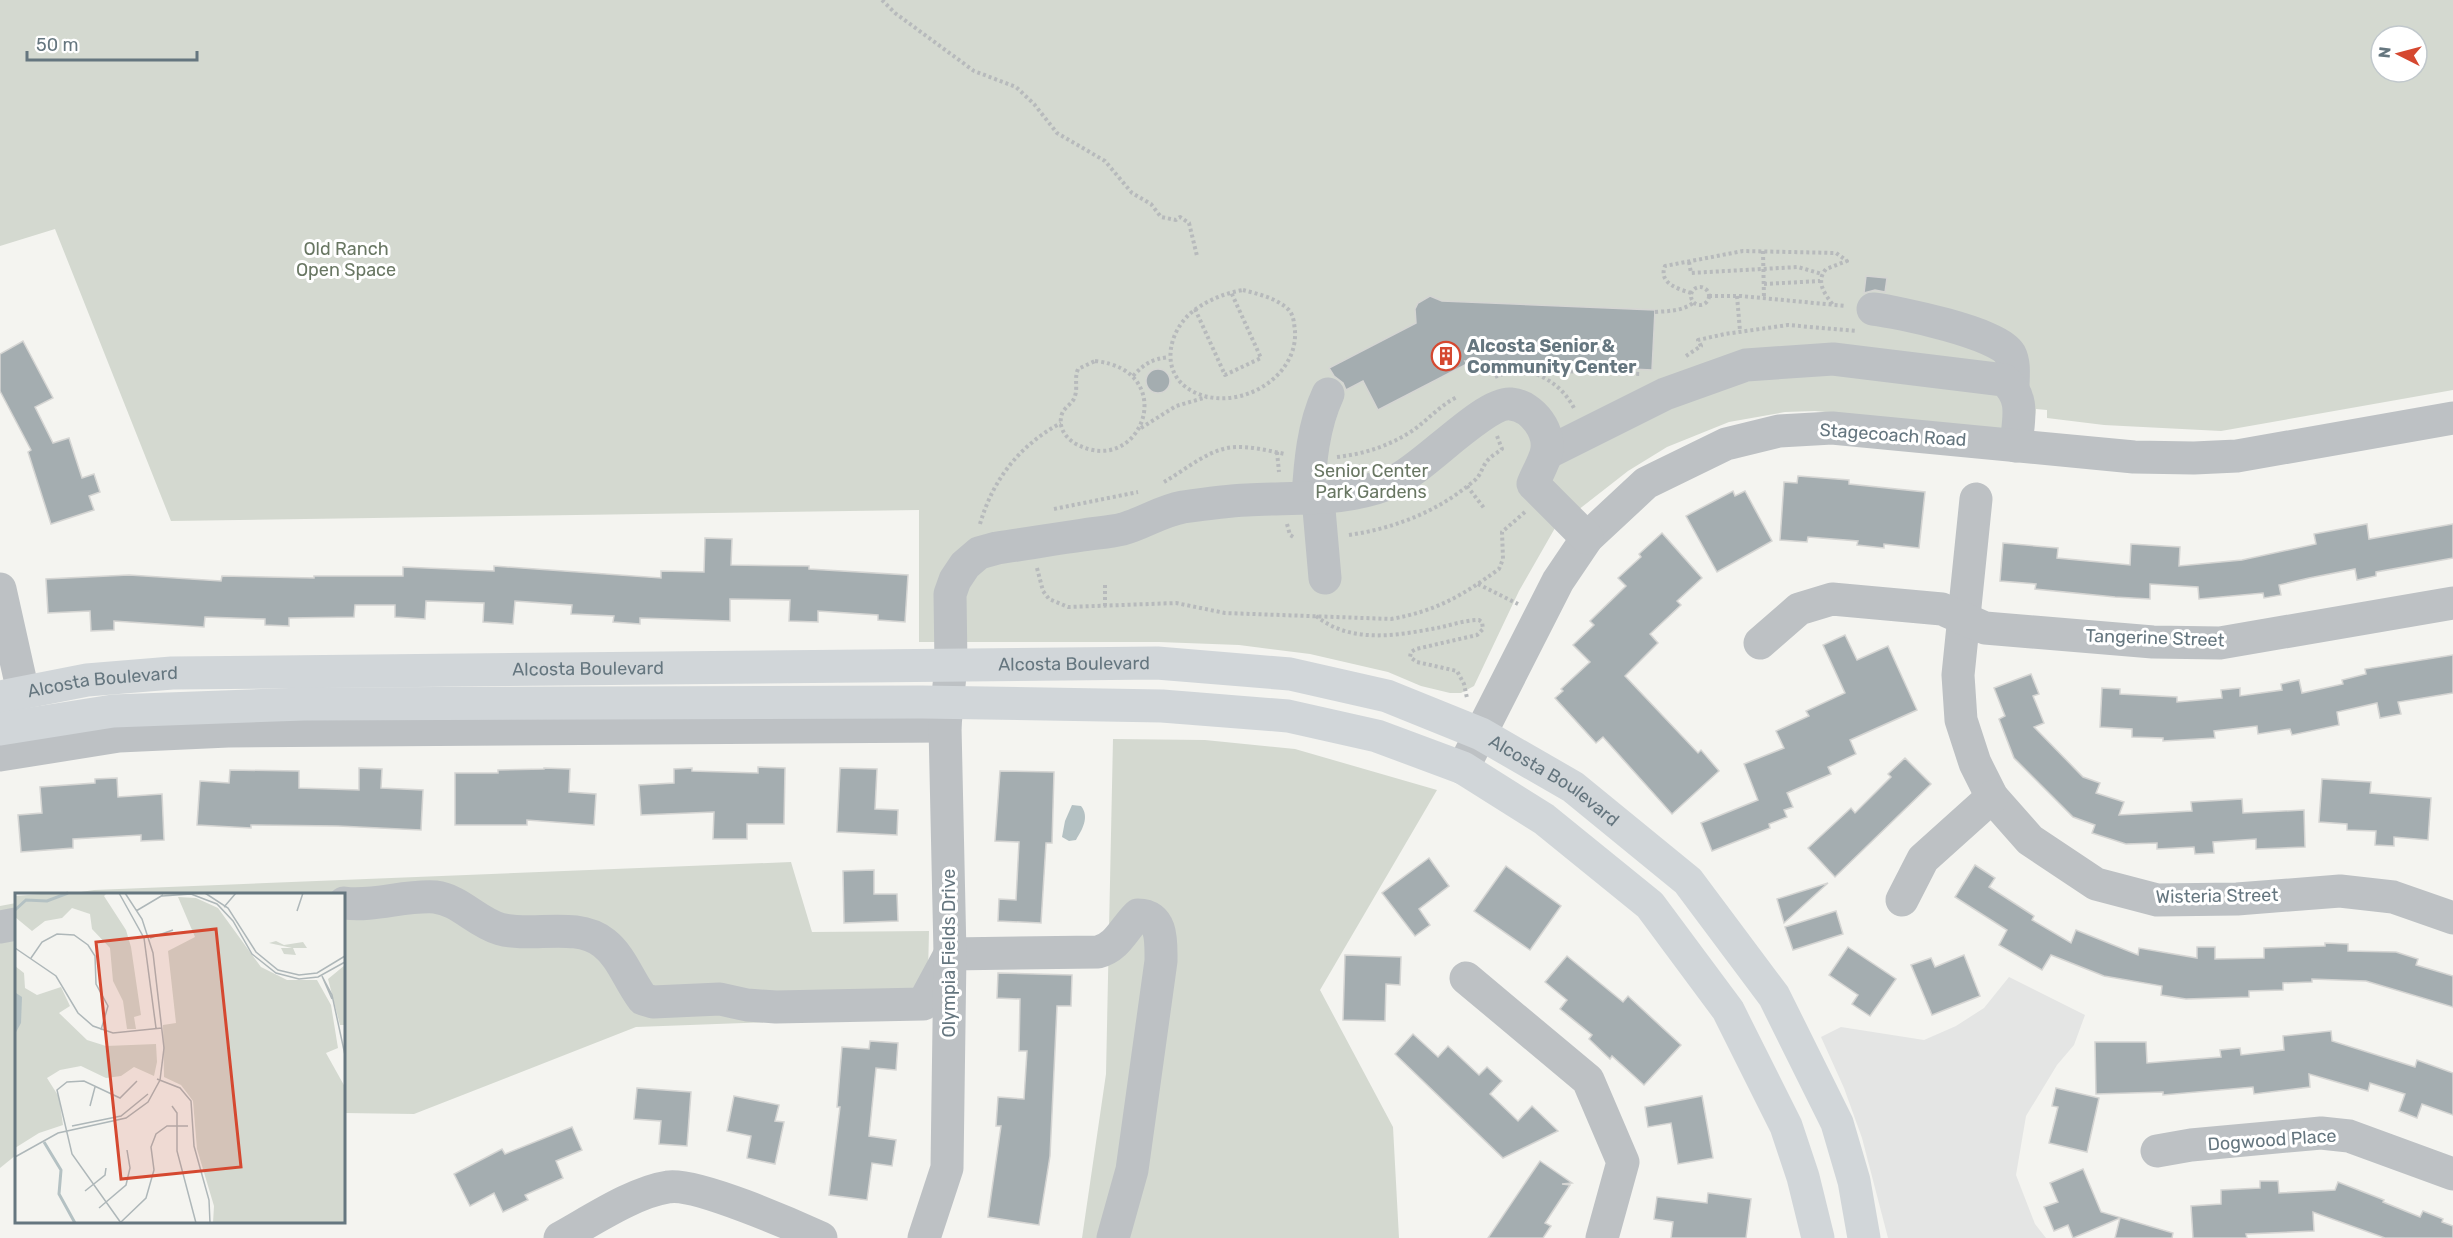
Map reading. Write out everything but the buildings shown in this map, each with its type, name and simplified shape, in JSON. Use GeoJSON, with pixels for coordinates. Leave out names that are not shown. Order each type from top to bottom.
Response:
{"type":"FeatureCollection","features":[{"type":"Feature","properties":{"kind":"main road","name":"Alcosta Boulevard"},"geometry":{"type":"LineString","coordinates":[[11,694],[87,680],[172,673],[1157,663],[1290,674],[1387,696],[1481,734],[1573,787],[1688,881],[1774,996],[1837,1123],[1854,1181],[1864,1238]]}},
{"type":"Feature","properties":{"kind":"main road","name":"Alcosta Boulevard"},"geometry":{"type":"LineString","coordinates":[[0,729],[113,711],[304,704],[676,701],[946,714],[1162,706],[1288,716],[1377,736],[1462,768],[1544,819],[1650,905],[1728,1010],[1786,1126],[1803,1177],[1818,1238]]}},
{"type":"Feature","properties":{"kind":"street"},"geometry":{"type":"LineString","coordinates":[[1873,309],[1964,330],[2003,346],[2010,354],[2013,365],[2013,387],[2018,398],[2016,446]]}},
{"type":"Feature","properties":{"kind":"street"},"geometry":{"type":"LineString","coordinates":[[1547,453],[1665,394],[1746,365],[1833,359],[2004,380],[2013,387]]}},
{"type":"Feature","properties":{"kind":"street"},"geometry":{"type":"LineString","coordinates":[[1325,578],[1313,498],[1311,457],[1323,405],[1328,394]]}},
{"type":"Feature","properties":{"kind":"street"},"geometry":{"type":"LineString","coordinates":[[975,557],[979,553],[997,548],[1124,529],[1156,514],[1180,508],[1246,500],[1313,498],[1358,493],[1395,481],[1420,466],[1477,418],[1508,403],[1521,405],[1532,413],[1541,426],[1546,439],[1547,453],[1539,489],[1587,538]]}},
{"type":"Feature","properties":{"kind":"street","name":"Stagecoach Road"},"geometry":{"type":"LineString","coordinates":[[1462,768],[1558,581],[1587,538],[1646,483],[1726,444],[1779,431],[1832,428],[2134,457],[2194,458],[2237,456],[2453,417]]}},
{"type":"Feature","properties":{"kind":"street","name":"Wisteria Street"},"geometry":{"type":"LineString","coordinates":[[1976,499],[1958,675],[1961,720],[1975,763],[1992,796],[2030,840],[2096,884],[2157,900],[2237,899],[2340,891],[2393,897],[2453,918]]}},
{"type":"Feature","properties":{"kind":"street","name":"Olympia Fields Drive"},"geometry":{"type":"LineString","coordinates":[[924,1238],[947,1168],[950,954],[946,714],[951,665],[950,594],[955,580],[965,565],[975,557]]}},
{"type":"Feature","properties":{"kind":"street"},"geometry":{"type":"LineString","coordinates":[[0,589],[11,694]]}},
{"type":"Feature","properties":{"kind":"street","name":"Tangerine Street"},"geometry":{"type":"LineString","coordinates":[[1760,643],[1799,609],[1832,599],[1942,609],[1985,628],[2153,642],[2220,643],[2453,603]]}},
{"type":"Feature","properties":{"kind":"street","name":"Alcosta Boulevard"},"geometry":{"type":"LineString","coordinates":[[0,754],[118,736],[228,731],[946,714]]}},
{"type":"Feature","properties":{"kind":"street"},"geometry":{"type":"LineString","coordinates":[[1902,900],[1923,859],[1992,796]]}},
{"type":"Feature","properties":{"kind":"street"},"geometry":{"type":"LineString","coordinates":[[345,903],[364,906],[432,897],[449,899],[501,929],[587,934],[603,942],[615,954],[643,999],[653,1002],[720,999],[747,1005],[776,1007],[923,1004],[950,954],[1098,952],[1110,949],[1118,941],[1124,928],[1138,915],[1146,915],[1157,924],[1161,939],[1161,961],[1132,1170],[1113,1238]]}},
{"type":"Feature","properties":{"kind":"street"},"geometry":{"type":"LineString","coordinates":[[0,927],[15,924]]}},
{"type":"Feature","properties":{"kind":"street"},"geometry":{"type":"LineString","coordinates":[[1466,978],[1588,1080],[1623,1162],[1602,1238]]}},
{"type":"Feature","properties":{"kind":"street","name":"Dogwood Place"},"geometry":{"type":"LineString","coordinates":[[2157,1151],[2191,1145],[2322,1133],[2349,1136],[2453,1174]]}},
{"type":"Feature","properties":{"kind":"street"},"geometry":{"type":"LineString","coordinates":[[560,1238],[628,1201],[669,1186],[712,1194],[820,1238]]}},
{"type":"Feature","properties":{"kind":"path"},"geometry":{"type":"LineString","coordinates":[[882,0],[895,13],[974,71],[1016,87],[1034,104],[1057,133],[1105,160],[1132,193],[1151,204],[1161,217],[1185,219],[1197,256]]}},
{"type":"Feature","properties":{"kind":"path"},"geometry":{"type":"LineString","coordinates":[[1691,293],[1670,284],[1663,275],[1665,266],[1743,251],[1836,253],[1846,260],[1830,266],[1822,274],[1820,281],[1833,305]]}},
{"type":"Feature","properties":{"kind":"path"},"geometry":{"type":"LineString","coordinates":[[1763,251],[1764,298]]}},
{"type":"Feature","properties":{"kind":"path"},"geometry":{"type":"LineString","coordinates":[[1689,262],[1691,273],[1798,267],[1822,274]]}},
{"type":"Feature","properties":{"kind":"path"},"geometry":{"type":"LineString","coordinates":[[1764,284],[1820,281]]}},
{"type":"Feature","properties":{"kind":"path"},"geometry":{"type":"LineString","coordinates":[[1691,293],[1697,287],[1702,287],[1706,289],[1709,296],[1707,303],[1703,306],[1693,303]]}},
{"type":"Feature","properties":{"kind":"path"},"geometry":{"type":"LineString","coordinates":[[1139,429],[1143,417],[1144,399],[1139,384],[1133,376],[1123,368],[1106,362],[1095,361],[1077,369],[1074,378],[1076,395],[1073,402],[1063,411],[1061,423],[1063,432],[1072,442],[1092,450],[1102,451],[1126,443],[1139,429],[1176,406],[1207,397],[1238,397],[1253,392],[1271,381],[1286,366],[1296,342],[1294,320],[1290,311],[1266,297],[1243,290],[1231,292],[1195,309],[1178,329],[1172,341],[1169,357],[1171,368],[1178,381],[1186,388],[1207,397]]}},
{"type":"Feature","properties":{"kind":"path"},"geometry":{"type":"LineString","coordinates":[[1195,309],[1225,375],[1243,367],[1261,358],[1231,292]]}},
{"type":"Feature","properties":{"kind":"path"},"geometry":{"type":"LineString","coordinates":[[1691,293],[1693,303]]}},
{"type":"Feature","properties":{"kind":"path"},"geometry":{"type":"LineString","coordinates":[[1709,296],[1764,298],[1873,309]]}},
{"type":"Feature","properties":{"kind":"path"},"geometry":{"type":"LineString","coordinates":[[1737,296],[1740,331]]}},
{"type":"Feature","properties":{"kind":"path"},"geometry":{"type":"LineString","coordinates":[[1655,312],[1674,311],[1686,308],[1693,303]]}},
{"type":"Feature","properties":{"kind":"path"},"geometry":{"type":"LineString","coordinates":[[1678,362],[1701,346],[1698,340],[1740,331],[1788,325],[1860,331],[1856,362]]}},
{"type":"Feature","properties":{"kind":"path"},"geometry":{"type":"LineString","coordinates":[[1133,376],[1143,365],[1152,360],[1169,357]]}},
{"type":"Feature","properties":{"kind":"path"},"geometry":{"type":"LineString","coordinates":[[1488,381],[1519,368],[1542,365],[1561,371],[1651,373]]}},
{"type":"Feature","properties":{"kind":"path"},"geometry":{"type":"LineString","coordinates":[[1519,368],[1553,382],[1570,399],[1575,410]]}},
{"type":"Feature","properties":{"kind":"path"},"geometry":{"type":"LineString","coordinates":[[1331,458],[1376,449],[1398,440],[1444,404],[1465,393]]}},
{"type":"Feature","properties":{"kind":"path"},"geometry":{"type":"LineString","coordinates":[[975,557],[977,534],[985,507],[1003,471],[1043,432],[1061,423]]}},
{"type":"Feature","properties":{"kind":"path"},"geometry":{"type":"LineString","coordinates":[[1342,535],[1372,532],[1425,513],[1449,501],[1477,479],[1488,460],[1502,450],[1494,431]]}},
{"type":"Feature","properties":{"kind":"path"},"geometry":{"type":"LineString","coordinates":[[1158,486],[1198,461],[1229,448],[1238,447],[1295,455]]}},
{"type":"Feature","properties":{"kind":"path"},"geometry":{"type":"LineString","coordinates":[[1277,452],[1280,479]]}},
{"type":"Feature","properties":{"kind":"path"},"geometry":{"type":"LineString","coordinates":[[1467,486],[1484,508]]}},
{"type":"Feature","properties":{"kind":"path"},"geometry":{"type":"LineString","coordinates":[[1044,513],[1147,489]]}},
{"type":"Feature","properties":{"kind":"path"},"geometry":{"type":"LineString","coordinates":[[1036,559],[1039,579],[1049,599],[1068,607],[1176,603],[1225,613],[1391,619],[1443,605],[1498,569],[1503,559],[1502,532],[1539,489]]}},
{"type":"Feature","properties":{"kind":"path"},"geometry":{"type":"LineString","coordinates":[[1478,584],[1519,604]]}},
{"type":"Feature","properties":{"kind":"path"},"geometry":{"type":"LineString","coordinates":[[1105,585],[1106,607]]}},
{"type":"Feature","properties":{"kind":"path"},"geometry":{"type":"LineString","coordinates":[[1315,615],[1330,627],[1366,636],[1422,631],[1473,620],[1482,622],[1483,629],[1477,634],[1416,649],[1411,652],[1410,657],[1417,662],[1457,671],[1464,684],[1467,698]]}},
{"type":"Feature","properties":{"kind":"shaded area"},"geometry":{"type":"Polygon","coordinates":[[[1072,805],[1081,806],[1085,819],[1076,840],[1069,841],[1062,837],[1065,821],[1072,805]]]}},
{"type":"Feature","properties":{"kind":"shaded area"},"geometry":{"type":"Polygon","coordinates":[[[2009,977],[2085,1015],[2074,1045],[2057,1065],[2026,1116],[2016,1175],[2035,1224],[2046,1238],[1888,1238],[1862,1138],[1844,1088],[1821,1037],[1841,1027],[1924,1040],[1956,1026],[1984,1008],[2009,977]]]}},
{"type":"Feature","properties":{"kind":"green space","name":"Old Ranch Open Space"},"geometry":{"type":"Polygon","coordinates":[[[0,0],[2453,0],[2453,390],[2221,431],[2104,425],[2047,418],[2047,410],[2036,409],[2033,432],[1815,411],[1785,412],[1729,422],[1667,447],[1628,471],[1555,528],[1519,591],[1474,686],[1461,693],[1450,693],[1421,686],[1388,672],[1310,654],[1239,645],[1159,642],[919,642],[919,510],[171,521],[55,229],[0,246],[0,0]]]}},
{"type":"Feature","properties":{"kind":"green space"},"geometry":{"type":"Polygon","coordinates":[[[1113,739],[1205,740],[1295,749],[1437,790],[1320,990],[1393,1127],[1399,1238],[1082,1238],[1106,1074],[1113,739]]]}},
{"type":"Feature","properties":{"kind":"green space"},"geometry":{"type":"Polygon","coordinates":[[[791,862],[812,932],[929,931],[927,1016],[636,1027],[414,1114],[345,1113],[345,893],[74,893],[94,890],[791,862]]]}},
{"type":"Feature","properties":{"kind":"green space"},"geometry":{"type":"Polygon","coordinates":[[[15,903],[15,1156],[0,1168],[0,906],[15,903]]]}},
{"type":"Feature","properties":{"kind":"place","name":"Alcosta Senior & Community Center"},"geometry":{"type":"Point","coordinates":[1446,356]}},
{"type":"Feature","properties":{"kind":"park label","name":"Senior Center Park Gardens"},"geometry":{"type":"Point","coordinates":[1371,481]}}]}
